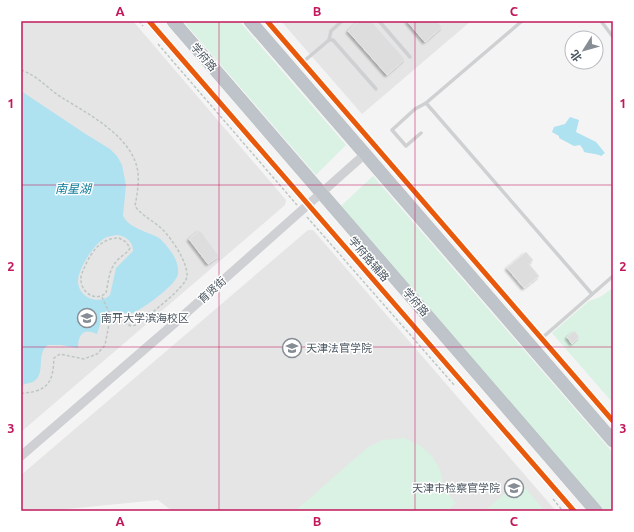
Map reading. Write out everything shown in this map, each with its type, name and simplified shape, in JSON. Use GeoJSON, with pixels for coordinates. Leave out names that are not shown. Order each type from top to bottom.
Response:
{"type":"FeatureCollection","features":[{"type":"Feature","properties":{"kind":"highway","name":"学府路"},"geometry":{"type":"LineString","coordinates":[[173,21],[596,511]]}},
{"type":"Feature","properties":{"kind":"highway"},"geometry":{"type":"LineString","coordinates":[[250,21],[613,441]]}},
{"type":"Feature","properties":{"kind":"street","name":"学府路辅路"},"geometry":{"type":"LineString","coordinates":[[149,21],[574,511]]}},
{"type":"Feature","properties":{"kind":"street"},"geometry":{"type":"LineString","coordinates":[[268,21],[613,421]]}},
{"type":"Feature","properties":{"kind":"street","name":"育贤街"},"geometry":{"type":"LineString","coordinates":[[21,456],[176,322],[365,154]]}},
{"type":"Feature","properties":{"kind":"lane"},"geometry":{"type":"LineString","coordinates":[[303,62],[329,40],[331,31],[342,21]]}},
{"type":"Feature","properties":{"kind":"lane"},"geometry":{"type":"LineString","coordinates":[[379,21],[410,57]]}},
{"type":"Feature","properties":{"kind":"lane"},"geometry":{"type":"LineString","coordinates":[[421,133],[406,146],[392,130],[415,109],[426,103],[522,21]]}},
{"type":"Feature","properties":{"kind":"lane"},"geometry":{"type":"LineString","coordinates":[[600,21],[613,37]]}},
{"type":"Feature","properties":{"kind":"lane"},"geometry":{"type":"LineString","coordinates":[[329,40],[333,40],[376,89]]}},
{"type":"Feature","properties":{"kind":"lane"},"geometry":{"type":"LineString","coordinates":[[426,103],[592,294]]}},
{"type":"Feature","properties":{"kind":"lane"},"geometry":{"type":"LineString","coordinates":[[542,338],[613,276]]}},
{"type":"Feature","properties":{"kind":"path"},"geometry":{"type":"LineString","coordinates":[[139,21],[144,27]]}},
{"type":"Feature","properties":{"kind":"path"},"geometry":{"type":"LineString","coordinates":[[154,39],[458,390]]}},
{"type":"Feature","properties":{"kind":"path"},"geometry":{"type":"LineString","coordinates":[[21,70],[31,73],[39,78],[49,89],[106,126],[120,138],[133,156],[138,171],[139,185],[135,206],[140,213],[162,230],[175,244],[185,266],[187,276],[186,282],[136,325],[131,326],[112,318],[102,297]]}},
{"type":"Feature","properties":{"kind":"path"},"geometry":{"type":"LineString","coordinates":[[119,238],[126,242],[130,248],[115,262],[106,293],[102,297],[91,296],[82,287],[82,271],[94,249],[109,239],[119,238]]}},
{"type":"Feature","properties":{"kind":"path"},"geometry":{"type":"LineString","coordinates":[[21,394],[28,391],[36,392],[46,386],[52,379],[54,358],[60,354],[84,359],[97,354],[105,345],[108,335],[108,325],[110,319],[112,318]]}},
{"type":"Feature","properties":{"kind":"path"},"geometry":{"type":"LineString","coordinates":[[550,495],[563,511]]}},
{"type":"Feature","properties":{"kind":"shaded area","name":"南开大学滨海校区"},"geometry":{"type":"Polygon","coordinates":[[[21,21],[133,21],[286,200],[285,205],[21,432],[21,21]]]}},
{"type":"Feature","properties":{"kind":"shaded area"},"geometry":{"type":"Polygon","coordinates":[[[281,21],[471,21],[362,114],[281,21]]]}},
{"type":"Feature","properties":{"kind":"shaded area","name":"天津法官学院"},"geometry":{"type":"Polygon","coordinates":[[[308,230],[313,230],[556,511],[172,511],[158,500],[47,511],[21,511],[21,475],[308,230]]]}},
{"type":"Feature","properties":{"kind":"green space"},"geometry":{"type":"Polygon","coordinates":[[[183,21],[239,21],[346,145],[316,175],[183,21]]]}},
{"type":"Feature","properties":{"kind":"green space"},"geometry":{"type":"Polygon","coordinates":[[[373,176],[613,453],[613,511],[604,511],[341,206],[373,176]]]}},
{"type":"Feature","properties":{"kind":"green space"},"geometry":{"type":"Polygon","coordinates":[[[613,288],[613,403],[552,333],[589,301],[600,297],[613,288]]]}},
{"type":"Feature","properties":{"kind":"green space"},"geometry":{"type":"Polygon","coordinates":[[[404,438],[420,445],[432,456],[440,469],[444,489],[456,503],[447,511],[295,511],[368,447],[383,440],[404,438]]]}},
{"type":"Feature","properties":{"kind":"green space"},"geometry":{"type":"Polygon","coordinates":[[[519,481],[545,511],[485,511],[519,481]]]}},
{"type":"Feature","properties":{"kind":"water","name":"南星湖"},"geometry":{"type":"Polygon","coordinates":[[[21,91],[110,149],[117,156],[122,165],[126,185],[123,216],[134,227],[162,240],[175,258],[178,274],[176,279],[166,290],[135,312],[129,314],[114,311],[103,315],[97,334],[88,331],[82,334],[79,339],[78,348],[61,345],[48,345],[42,353],[37,378],[33,382],[21,385],[21,91]],[[117,235],[108,237],[101,241],[92,251],[81,270],[78,281],[79,287],[85,295],[90,298],[100,300],[110,295],[116,268],[133,251],[132,244],[126,238],[117,235]]]}},
{"type":"Feature","properties":{"kind":"water"},"geometry":{"type":"Polygon","coordinates":[[[570,117],[579,120],[576,132],[596,142],[605,153],[601,156],[584,152],[580,145],[574,146],[559,138],[559,136],[552,132],[554,127],[565,124],[570,117]]]}},
{"type":"Feature","properties":{"kind":"building"},"geometry":{"type":"Polygon","coordinates":[[[359,21],[371,21],[405,59],[387,75],[348,31],[359,21]]]}},
{"type":"Feature","properties":{"kind":"building"},"geometry":{"type":"Polygon","coordinates":[[[407,21],[437,21],[442,27],[425,42],[407,21]]]}},
{"type":"Feature","properties":{"kind":"building"},"geometry":{"type":"Polygon","coordinates":[[[200,230],[219,256],[208,264],[189,239],[200,230]]]}},
{"type":"Feature","properties":{"kind":"building"},"geometry":{"type":"Polygon","coordinates":[[[526,252],[533,260],[529,264],[539,276],[524,288],[507,268],[526,252]]]}},
{"type":"Feature","properties":{"kind":"building"},"geometry":{"type":"Polygon","coordinates":[[[575,331],[579,337],[572,344],[567,337],[575,331]]]}},
{"type":"Feature","properties":{"kind":"cycle path"},"geometry":{"type":"LineString","coordinates":[[149,21],[574,511]]}},
{"type":"Feature","properties":{"kind":"cycle path"},"geometry":{"type":"LineString","coordinates":[[267,21],[613,421]]}},
{"type":"Feature","properties":{"kind":"place","name":"南开大学滨海校区"},"geometry":{"type":"Point","coordinates":[87,318]}},
{"type":"Feature","properties":{"kind":"place","name":"天津法官学院"},"geometry":{"type":"Point","coordinates":[292,348]}},
{"type":"Feature","properties":{"kind":"place","name":"天津市检察官学院"},"geometry":{"type":"Point","coordinates":[514,488]}}]}
